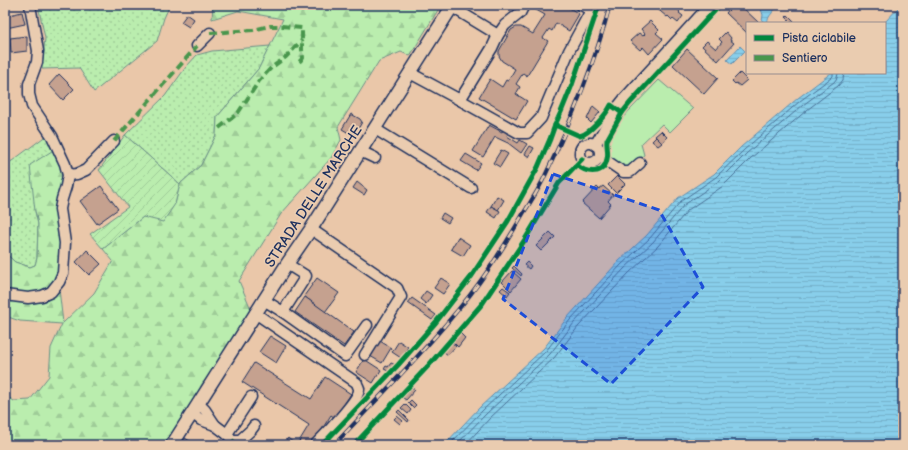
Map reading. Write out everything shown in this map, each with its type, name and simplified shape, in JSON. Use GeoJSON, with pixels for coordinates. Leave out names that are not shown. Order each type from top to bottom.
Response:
{"type":"FeatureCollection","features":[{"type":"Feature","properties":{"kind":"main road","name":"STRADA DELLE MARCHE"},"geometry":{"type":"LineString","coordinates":[[172,445],[255,313],[311,229],[453,6]]}},
{"type":"Feature","properties":{"kind":"street"},"geometry":{"type":"LineString","coordinates":[[5,296],[28,298],[42,296],[51,292],[59,282],[63,273],[65,244],[60,209],[68,175],[65,164],[52,136],[32,106],[29,94],[29,84],[37,62],[38,51],[30,5]]}},
{"type":"Feature","properties":{"kind":"street"},"geometry":{"type":"LineString","coordinates":[[460,100],[492,48],[498,35],[505,25],[520,13],[524,5]]}},
{"type":"Feature","properties":{"kind":"street"},"geometry":{"type":"LineString","coordinates":[[410,73],[519,133],[527,133],[541,118],[569,51],[589,14],[589,9],[581,5]]}},
{"type":"Feature","properties":{"kind":"street"},"geometry":{"type":"LineString","coordinates":[[595,145],[616,109],[624,99],[710,5]]}},
{"type":"Feature","properties":{"kind":"street"},"geometry":{"type":"LineString","coordinates":[[453,6],[498,35]]}},
{"type":"Feature","properties":{"kind":"street"},"geometry":{"type":"LineString","coordinates":[[197,46],[210,33]]}},
{"type":"Feature","properties":{"kind":"street"},"geometry":{"type":"LineString","coordinates":[[375,129],[471,188]]}},
{"type":"Feature","properties":{"kind":"street"},"geometry":{"type":"LineString","coordinates":[[68,175],[77,174],[86,170],[114,141]]}},
{"type":"Feature","properties":{"kind":"street"},"geometry":{"type":"LineString","coordinates":[[592,143],[600,150],[600,157],[596,162],[590,163],[584,161],[580,156],[581,149],[585,144],[592,143]]}},
{"type":"Feature","properties":{"kind":"street"},"geometry":{"type":"LineString","coordinates":[[360,151],[375,158]]}},
{"type":"Feature","properties":{"kind":"street"},"geometry":{"type":"LineString","coordinates":[[600,157],[623,172],[630,172],[640,164]]}},
{"type":"Feature","properties":{"kind":"street"},"geometry":{"type":"LineString","coordinates":[[311,229],[397,288],[401,297],[365,355]]}},
{"type":"Feature","properties":{"kind":"street"},"geometry":{"type":"LineString","coordinates":[[283,312],[306,276],[287,264]]}},
{"type":"Feature","properties":{"kind":"street"},"geometry":{"type":"LineString","coordinates":[[264,300],[346,356],[367,325]]}},
{"type":"Feature","properties":{"kind":"street"},"geometry":{"type":"LineString","coordinates":[[255,313],[356,383],[359,389],[357,396],[337,422],[315,445]]}},
{"type":"Feature","properties":{"kind":"street"},"geometry":{"type":"LineString","coordinates":[[235,442],[251,397]]}},
{"type":"Feature","properties":{"kind":"street"},"geometry":{"type":"LineString","coordinates":[[195,408],[205,410],[215,425],[235,442]]}},
{"type":"Feature","properties":{"kind":"street"},"geometry":{"type":"LineString","coordinates":[[235,442],[254,426]]}},
{"type":"Feature","properties":{"kind":"highlighted area"},"geometry":{"type":"Polygon","coordinates":[[[553,174],[659,210],[703,287],[611,384],[503,299],[553,174]]]}},
{"type":"Feature","properties":{"kind":"green space"},"geometry":{"type":"Polygon","coordinates":[[[38,5],[170,5],[164,18],[157,41],[94,92],[79,68],[42,69],[45,38],[38,5]]]}},
{"type":"Feature","properties":{"kind":"green space"},"geometry":{"type":"Polygon","coordinates":[[[213,5],[441,5],[410,56],[401,52],[379,61],[338,127],[341,140],[331,158],[281,214],[239,281],[251,309],[165,445],[5,445],[5,395],[14,401],[30,400],[49,376],[51,348],[62,324],[20,321],[5,316],[5,299],[35,303],[46,301],[59,289],[63,323],[94,293],[113,261],[103,249],[143,217],[175,204],[180,184],[201,165],[216,135],[217,117],[259,68],[283,19],[238,11],[212,19],[213,5]]]}},
{"type":"Feature","properties":{"kind":"green space"},"geometry":{"type":"Polygon","coordinates":[[[270,46],[259,68],[217,117],[216,135],[201,165],[180,184],[125,135],[165,96],[186,67],[197,55],[212,51],[270,46]]]}},
{"type":"Feature","properties":{"kind":"green space"},"geometry":{"type":"Polygon","coordinates":[[[659,80],[693,109],[670,132],[662,124],[641,144],[644,155],[630,167],[624,168],[610,158],[610,141],[619,123],[659,80]]]}},
{"type":"Feature","properties":{"kind":"green space"},"geometry":{"type":"Polygon","coordinates":[[[47,135],[55,149],[35,211],[38,224],[37,258],[35,265],[30,267],[15,262],[5,253],[5,164],[12,161],[47,135]]]}},
{"type":"Feature","properties":{"kind":"green space"},"geometry":{"type":"Polygon","coordinates":[[[125,135],[180,184],[175,204],[163,222],[143,217],[103,249],[90,234],[128,207],[99,170],[125,135]]]}},
{"type":"Feature","properties":{"kind":"green space"},"geometry":{"type":"Polygon","coordinates":[[[55,149],[65,179],[62,265],[56,283],[47,292],[28,297],[5,293],[5,253],[15,262],[30,267],[35,265],[37,258],[38,224],[35,211],[30,165],[55,149]]]}},
{"type":"Feature","properties":{"kind":"water"},"geometry":{"type":"Polygon","coordinates":[[[762,5],[774,5],[774,10],[767,22],[762,21],[763,15],[761,9],[762,5]]]}},
{"type":"Feature","properties":{"kind":"water"},"geometry":{"type":"Polygon","coordinates":[[[901,5],[903,5],[903,445],[444,445],[480,407],[544,348],[567,318],[618,262],[647,235],[678,198],[714,174],[741,147],[798,98],[830,74],[886,74],[885,22],[901,5]]]}},
{"type":"Feature","properties":{"kind":"water"},"geometry":{"type":"Polygon","coordinates":[[[740,46],[745,51],[732,64],[727,60],[740,46]]]}},
{"type":"Feature","properties":{"kind":"building"},"geometry":{"type":"Polygon","coordinates":[[[533,5],[565,5],[579,14],[569,31],[556,23],[552,31],[549,29],[543,38],[548,41],[527,76],[523,73],[516,84],[520,87],[516,94],[527,101],[516,119],[479,97],[490,79],[502,87],[506,80],[508,81],[515,69],[502,61],[499,56],[499,51],[511,30],[516,27],[521,27],[533,34],[545,15],[531,7],[533,5]]]}},
{"type":"Feature","properties":{"kind":"building"},"geometry":{"type":"Polygon","coordinates":[[[675,5],[680,12],[679,13],[683,16],[678,23],[668,16],[667,17],[654,6],[675,5]]]}},
{"type":"Feature","properties":{"kind":"building"},"geometry":{"type":"Polygon","coordinates":[[[733,5],[740,5],[758,22],[746,22],[746,32],[726,13],[733,5]]]}},
{"type":"Feature","properties":{"kind":"building"},"geometry":{"type":"Polygon","coordinates":[[[22,12],[25,24],[6,28],[5,16],[22,12]]]}},
{"type":"Feature","properties":{"kind":"building"},"geometry":{"type":"Polygon","coordinates":[[[187,14],[194,19],[189,27],[181,22],[187,14]]]}},
{"type":"Feature","properties":{"kind":"building"},"geometry":{"type":"Polygon","coordinates":[[[788,15],[794,22],[791,22],[786,17],[788,15]]]}},
{"type":"Feature","properties":{"kind":"building"},"geometry":{"type":"Polygon","coordinates":[[[650,21],[659,30],[656,33],[663,39],[649,54],[643,47],[640,50],[630,41],[639,33],[643,36],[645,34],[641,29],[650,21]]]}},
{"type":"Feature","properties":{"kind":"building"},"geometry":{"type":"Polygon","coordinates":[[[726,32],[731,38],[730,40],[734,43],[718,61],[702,46],[707,41],[716,49],[722,42],[719,39],[726,32]]]}},
{"type":"Feature","properties":{"kind":"building"},"geometry":{"type":"Polygon","coordinates":[[[27,36],[27,51],[11,53],[10,38],[27,36]]]}},
{"type":"Feature","properties":{"kind":"building"},"geometry":{"type":"Polygon","coordinates":[[[687,49],[718,78],[704,94],[673,65],[687,49]]]}},
{"type":"Feature","properties":{"kind":"building"},"geometry":{"type":"Polygon","coordinates":[[[740,73],[747,80],[740,86],[732,81],[740,73]]]}},
{"type":"Feature","properties":{"kind":"building"},"geometry":{"type":"Polygon","coordinates":[[[59,74],[74,89],[63,100],[49,85],[59,74]]]}},
{"type":"Feature","properties":{"kind":"building"},"geometry":{"type":"Polygon","coordinates":[[[593,106],[600,112],[591,123],[587,119],[593,106]]]}},
{"type":"Feature","properties":{"kind":"building"},"geometry":{"type":"Polygon","coordinates":[[[351,114],[360,119],[362,122],[354,136],[342,129],[351,114]]]}},
{"type":"Feature","properties":{"kind":"building"},"geometry":{"type":"Polygon","coordinates":[[[489,125],[502,132],[503,130],[508,134],[507,136],[518,143],[520,140],[527,144],[521,153],[508,143],[495,137],[483,157],[473,151],[489,125]]]}},
{"type":"Feature","properties":{"kind":"building"},"geometry":{"type":"Polygon","coordinates":[[[661,131],[667,137],[662,143],[655,136],[661,131]]]}},
{"type":"Feature","properties":{"kind":"building"},"geometry":{"type":"Polygon","coordinates":[[[656,137],[662,143],[658,146],[652,141],[656,137]]]}},
{"type":"Feature","properties":{"kind":"building"},"geometry":{"type":"Polygon","coordinates":[[[530,146],[534,148],[529,157],[525,154],[530,146]]]}},
{"type":"Feature","properties":{"kind":"building"},"geometry":{"type":"Polygon","coordinates":[[[501,150],[508,154],[500,167],[493,163],[501,150]]]}},
{"type":"Feature","properties":{"kind":"building"},"geometry":{"type":"Polygon","coordinates":[[[466,154],[481,163],[476,170],[461,161],[466,154]]]}},
{"type":"Feature","properties":{"kind":"building"},"geometry":{"type":"Polygon","coordinates":[[[617,176],[625,184],[616,193],[608,185],[617,176]]]}},
{"type":"Feature","properties":{"kind":"building"},"geometry":{"type":"Polygon","coordinates":[[[357,182],[367,190],[364,195],[353,188],[357,182]]]}},
{"type":"Feature","properties":{"kind":"building"},"geometry":{"type":"Polygon","coordinates":[[[101,186],[118,209],[97,224],[80,201],[101,186]]]}},
{"type":"Feature","properties":{"kind":"building"},"geometry":{"type":"Polygon","coordinates":[[[603,186],[613,195],[608,201],[611,204],[599,218],[582,203],[597,187],[599,189],[603,186]]]}},
{"type":"Feature","properties":{"kind":"building"},"geometry":{"type":"Polygon","coordinates":[[[497,196],[504,200],[498,210],[491,206],[497,196]]]}},
{"type":"Feature","properties":{"kind":"building"},"geometry":{"type":"Polygon","coordinates":[[[491,206],[500,211],[496,218],[487,212],[491,206]]]}},
{"type":"Feature","properties":{"kind":"building"},"geometry":{"type":"Polygon","coordinates":[[[443,213],[451,218],[448,223],[440,218],[443,213]]]}},
{"type":"Feature","properties":{"kind":"building"},"geometry":{"type":"Polygon","coordinates":[[[550,232],[555,237],[541,251],[536,246],[550,232]]]}},
{"type":"Feature","properties":{"kind":"building"},"geometry":{"type":"Polygon","coordinates":[[[458,237],[470,245],[463,256],[451,249],[458,237]]]}},
{"type":"Feature","properties":{"kind":"building"},"geometry":{"type":"Polygon","coordinates":[[[87,250],[101,264],[89,275],[76,262],[87,250]]]}},
{"type":"Feature","properties":{"kind":"building"},"geometry":{"type":"Polygon","coordinates":[[[527,262],[531,266],[529,269],[524,265],[527,262]]]}},
{"type":"Feature","properties":{"kind":"building"},"geometry":{"type":"Polygon","coordinates":[[[514,266],[522,274],[521,276],[512,268],[514,266]]]}},
{"type":"Feature","properties":{"kind":"building"},"geometry":{"type":"Polygon","coordinates":[[[512,271],[521,279],[511,291],[502,282],[512,271]]]}},
{"type":"Feature","properties":{"kind":"building"},"geometry":{"type":"Polygon","coordinates":[[[317,278],[339,293],[325,312],[304,296],[317,278]]]}},
{"type":"Feature","properties":{"kind":"building"},"geometry":{"type":"Polygon","coordinates":[[[441,278],[450,284],[443,294],[434,288],[441,278]]]}},
{"type":"Feature","properties":{"kind":"building"},"geometry":{"type":"Polygon","coordinates":[[[503,287],[510,292],[507,296],[500,290],[503,287]]]}},
{"type":"Feature","properties":{"kind":"building"},"geometry":{"type":"Polygon","coordinates":[[[426,291],[432,295],[426,304],[420,299],[426,291]]]}},
{"type":"Feature","properties":{"kind":"building"},"geometry":{"type":"Polygon","coordinates":[[[305,297],[354,332],[344,346],[295,312],[305,297]]]}},
{"type":"Feature","properties":{"kind":"building"},"geometry":{"type":"Polygon","coordinates":[[[412,298],[436,315],[432,320],[408,303],[412,298]]]}},
{"type":"Feature","properties":{"kind":"building"},"geometry":{"type":"Polygon","coordinates":[[[460,333],[465,338],[458,347],[453,342],[460,333]]]}},
{"type":"Feature","properties":{"kind":"building"},"geometry":{"type":"Polygon","coordinates":[[[270,336],[286,346],[276,363],[259,352],[270,336]]]}},
{"type":"Feature","properties":{"kind":"building"},"geometry":{"type":"Polygon","coordinates":[[[380,341],[391,348],[382,363],[370,356],[380,341]]]}},
{"type":"Feature","properties":{"kind":"building"},"geometry":{"type":"Polygon","coordinates":[[[399,341],[408,347],[401,358],[392,352],[399,341]]]}},
{"type":"Feature","properties":{"kind":"building"},"geometry":{"type":"Polygon","coordinates":[[[452,343],[456,346],[448,355],[444,352],[452,343]]]}},
{"type":"Feature","properties":{"kind":"building"},"geometry":{"type":"Polygon","coordinates":[[[364,359],[381,370],[373,383],[356,372],[364,359]]]}},
{"type":"Feature","properties":{"kind":"building"},"geometry":{"type":"Polygon","coordinates":[[[254,363],[311,399],[325,377],[351,394],[335,418],[331,415],[312,445],[301,445],[298,443],[309,425],[242,382],[254,363]]]}},
{"type":"Feature","properties":{"kind":"building"},"geometry":{"type":"Polygon","coordinates":[[[391,363],[396,365],[390,372],[384,369],[386,366],[388,367],[391,363]]]}},
{"type":"Feature","properties":{"kind":"building"},"geometry":{"type":"Polygon","coordinates":[[[412,388],[415,390],[406,400],[403,398],[412,388]]]}},
{"type":"Feature","properties":{"kind":"building"},"geometry":{"type":"Polygon","coordinates":[[[411,400],[416,405],[413,408],[408,403],[411,400]]]}},
{"type":"Feature","properties":{"kind":"building"},"geometry":{"type":"Polygon","coordinates":[[[405,404],[411,410],[408,414],[401,408],[405,404]]]}},
{"type":"Feature","properties":{"kind":"building"},"geometry":{"type":"Polygon","coordinates":[[[399,410],[409,420],[408,422],[397,412],[399,410]]]}},
{"type":"Feature","properties":{"kind":"building"},"geometry":{"type":"Polygon","coordinates":[[[397,416],[403,421],[400,424],[394,419],[397,416]]]}},
{"type":"Feature","properties":{"kind":"building"},"geometry":{"type":"Polygon","coordinates":[[[185,438],[196,445],[181,445],[185,438]]]}},
{"type":"Feature","properties":{"kind":"building"},"geometry":{"type":"Polygon","coordinates":[[[288,438],[296,445],[282,445],[288,438]]]}},
{"type":"Feature","properties":{"kind":"railway"},"geometry":{"type":"LineString","coordinates":[[334,445],[438,334],[470,295],[504,245],[541,184],[563,138],[597,50],[610,5]]}},
{"type":"Feature","properties":{"kind":"marked path"},"geometry":{"type":"LineString","coordinates":[[210,33],[253,30],[270,26],[302,28],[303,58],[299,62]]}},
{"type":"Feature","properties":{"kind":"marked path"},"geometry":{"type":"LineString","coordinates":[[219,128],[238,113],[259,81],[271,68],[286,57],[302,40]]}},
{"type":"Feature","properties":{"kind":"marked path"},"geometry":{"type":"LineString","coordinates":[[114,141],[197,46]]}},
{"type":"Feature","properties":{"kind":"marked path"},"geometry":{"type":"LineString","coordinates":[[232,440],[237,445]]}},
{"type":"Feature","properties":{"kind":"cycle path"},"geometry":{"type":"LineString","coordinates":[[322,445],[398,365],[436,322],[471,277],[508,221],[538,167],[550,139],[572,85],[599,5]]}},
{"type":"Feature","properties":{"kind":"cycle path"},"geometry":{"type":"LineString","coordinates":[[577,165],[590,171],[595,171],[602,168],[608,156],[607,140],[622,113],[720,5]]}},
{"type":"Feature","properties":{"kind":"cycle path"},"geometry":{"type":"LineString","coordinates":[[555,125],[580,136],[597,123],[611,105],[622,113]]}},
{"type":"Feature","properties":{"kind":"cycle path"},"geometry":{"type":"LineString","coordinates":[[354,445],[429,365],[482,304],[524,241],[559,183],[582,159]]}}]}
